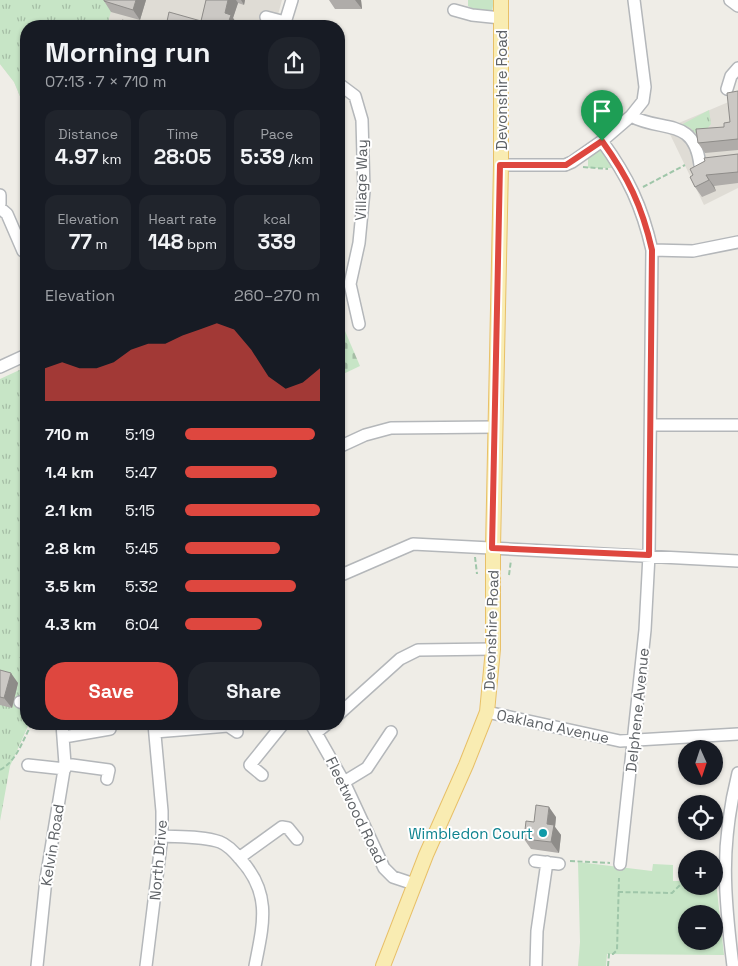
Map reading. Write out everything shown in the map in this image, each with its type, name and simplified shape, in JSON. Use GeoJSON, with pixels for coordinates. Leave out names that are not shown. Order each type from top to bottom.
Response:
{"type":"FeatureCollection","features":[{"type":"Feature","properties":{"kind":"main road","name":"Devonshire Road"},"geometry":{"type":"LineString","coordinates":[[414,884],[487,712],[493,649],[492,548],[500,165],[501,0]]}},
{"type":"Feature","properties":{"kind":"main road"},"geometry":{"type":"LineString","coordinates":[[383,966],[414,884]]}},
{"type":"Feature","properties":{"kind":"street"},"geometry":{"type":"LineString","coordinates":[[286,20],[292,0]]}},
{"type":"Feature","properties":{"kind":"street"},"geometry":{"type":"LineString","coordinates":[[500,165],[566,165],[602,141],[631,116],[643,101],[645,87],[634,0]]}},
{"type":"Feature","properties":{"kind":"street"},"geometry":{"type":"LineString","coordinates":[[730,0],[738,6]]}},
{"type":"Feature","properties":{"kind":"street"},"geometry":{"type":"LineString","coordinates":[[454,10],[472,15],[501,18]]}},
{"type":"Feature","properties":{"kind":"street"},"geometry":{"type":"LineString","coordinates":[[266,17],[274,20]]}},
{"type":"Feature","properties":{"kind":"street"},"geometry":{"type":"LineString","coordinates":[[728,89],[731,76],[738,68]]}},
{"type":"Feature","properties":{"kind":"street","name":"Village Way"},"geometry":{"type":"LineString","coordinates":[[345,89],[354,96],[362,120],[364,191],[358,243],[345,282]]}},
{"type":"Feature","properties":{"kind":"street"},"geometry":{"type":"LineString","coordinates":[[631,116],[644,123],[680,129],[690,137],[697,147],[700,165]]}},
{"type":"Feature","properties":{"kind":"street","name":"Delphene Avenue"},"geometry":{"type":"LineString","coordinates":[[602,141],[623,169],[634,192],[644,217],[652,250],[649,555],[645,630],[620,864]]}},
{"type":"Feature","properties":{"kind":"street"},"geometry":{"type":"LineString","coordinates":[[0,195],[0,204]]}},
{"type":"Feature","properties":{"kind":"street"},"geometry":{"type":"LineString","coordinates":[[0,208],[7,214],[20,240]]}},
{"type":"Feature","properties":{"kind":"street"},"geometry":{"type":"LineString","coordinates":[[652,250],[693,251],[738,242]]}},
{"type":"Feature","properties":{"kind":"street","name":"Village Way"},"geometry":{"type":"LineString","coordinates":[[345,288],[358,324]]}},
{"type":"Feature","properties":{"kind":"street"},"geometry":{"type":"LineString","coordinates":[[0,367],[20,358]]}},
{"type":"Feature","properties":{"kind":"street"},"geometry":{"type":"LineString","coordinates":[[651,424],[738,425]]}},
{"type":"Feature","properties":{"kind":"street"},"geometry":{"type":"LineString","coordinates":[[345,444],[364,435],[391,428],[495,427]]}},
{"type":"Feature","properties":{"kind":"street"},"geometry":{"type":"LineString","coordinates":[[345,573],[413,544],[738,560]]}},
{"type":"Feature","properties":{"kind":"street"},"geometry":{"type":"LineString","coordinates":[[345,709],[400,659],[418,650],[493,649]]}},
{"type":"Feature","properties":{"kind":"street","name":"Oakland Avenue"},"geometry":{"type":"LineString","coordinates":[[487,712],[602,738],[634,740],[738,734]]}},
{"type":"Feature","properties":{"kind":"street","name":"Kelvin Road"},"geometry":{"type":"LineString","coordinates":[[37,966],[46,879],[65,766],[63,730]]}},
{"type":"Feature","properties":{"kind":"street"},"geometry":{"type":"LineString","coordinates":[[64,737],[104,730]]}},
{"type":"Feature","properties":{"kind":"street","name":"North Drive"},"geometry":{"type":"LineString","coordinates":[[146,966],[162,836],[155,730]]}},
{"type":"Feature","properties":{"kind":"street"},"geometry":{"type":"LineString","coordinates":[[262,775],[245,762],[277,730]]}},
{"type":"Feature","properties":{"kind":"street","name":"Fleetwood Road"},"geometry":{"type":"LineString","coordinates":[[315,730],[344,782],[384,868],[393,877],[414,884]]}},
{"type":"Feature","properties":{"kind":"street"},"geometry":{"type":"LineString","coordinates":[[344,782],[367,768],[390,732]]}},
{"type":"Feature","properties":{"kind":"street"},"geometry":{"type":"LineString","coordinates":[[28,765],[108,770],[107,778]]}},
{"type":"Feature","properties":{"kind":"street"},"geometry":{"type":"LineString","coordinates":[[733,966],[724,860],[726,834],[738,773]]}},
{"type":"Feature","properties":{"kind":"street"},"geometry":{"type":"LineString","coordinates":[[239,858],[282,827],[288,828],[297,839]]}},
{"type":"Feature","properties":{"kind":"street"},"geometry":{"type":"LineString","coordinates":[[162,836],[221,842],[239,858],[254,877],[262,895],[264,907],[263,925],[255,966]]}},
{"type":"Feature","properties":{"kind":"street"},"geometry":{"type":"LineString","coordinates":[[535,861],[558,862],[536,948],[536,966]]}},
{"type":"Feature","properties":{"kind":"path"},"geometry":{"type":"LineString","coordinates":[[572,162],[587,169],[623,169]]}},
{"type":"Feature","properties":{"kind":"path"},"geometry":{"type":"LineString","coordinates":[[634,192],[685,165]]}},
{"type":"Feature","properties":{"kind":"path"},"geometry":{"type":"LineString","coordinates":[[509,575],[510,561],[516,557]]}},
{"type":"Feature","properties":{"kind":"path"},"geometry":{"type":"LineString","coordinates":[[0,770],[7,766],[20,749],[29,730]]}},
{"type":"Feature","properties":{"kind":"path"},"geometry":{"type":"LineString","coordinates":[[558,862],[620,864]]}},
{"type":"Feature","properties":{"kind":"path"},"geometry":{"type":"LineString","coordinates":[[608,966],[609,954],[614,954],[616,950],[619,878]]}},
{"type":"Feature","properties":{"kind":"path"},"geometry":{"type":"LineString","coordinates":[[618,892],[672,893],[678,888]]}},
{"type":"Feature","properties":{"kind":"shaded area"},"geometry":{"type":"Polygon","coordinates":[[[0,0],[282,0],[277,20],[20,20],[20,96],[14,82],[0,64],[0,0]]]}},
{"type":"Feature","properties":{"kind":"shaded area"},"geometry":{"type":"Polygon","coordinates":[[[738,98],[738,188],[704,205],[667,128],[738,98]]]}},
{"type":"Feature","properties":{"kind":"green space"},"geometry":{"type":"Polygon","coordinates":[[[0,0],[114,0],[109,20],[20,20],[20,96],[14,82],[0,64],[0,0]]]}},
{"type":"Feature","properties":{"kind":"green space"},"geometry":{"type":"Polygon","coordinates":[[[468,0],[494,0],[492,12],[479,12],[468,6],[468,0]]]}},
{"type":"Feature","properties":{"kind":"green space"},"geometry":{"type":"Polygon","coordinates":[[[709,110],[711,124],[700,137],[689,127],[681,125],[709,110]]]}},
{"type":"Feature","properties":{"kind":"green space"},"geometry":{"type":"Polygon","coordinates":[[[601,147],[619,168],[588,168],[588,157],[601,147]]]}},
{"type":"Feature","properties":{"kind":"green space"},"geometry":{"type":"Polygon","coordinates":[[[345,331],[360,366],[345,373],[345,331]]]}},
{"type":"Feature","properties":{"kind":"green space"},"geometry":{"type":"Polygon","coordinates":[[[20,370],[20,730],[26,730],[10,766],[0,821],[0,379],[20,370]]]}},
{"type":"Feature","properties":{"kind":"green space"},"geometry":{"type":"Polygon","coordinates":[[[578,862],[652,871],[653,864],[673,865],[673,881],[678,881],[678,895],[718,895],[719,905],[678,905],[678,950],[723,950],[723,946],[724,955],[607,954],[606,966],[578,966],[580,942],[578,862]]]}},
{"type":"Feature","properties":{"kind":"building"},"geometry":{"type":"Polygon","coordinates":[[[104,0],[136,0],[133,10],[104,0]]]}},
{"type":"Feature","properties":{"kind":"building"},"geometry":{"type":"Polygon","coordinates":[[[206,0],[228,0],[225,13],[231,15],[229,20],[201,20],[206,0]]]}},
{"type":"Feature","properties":{"kind":"building"},"geometry":{"type":"Polygon","coordinates":[[[169,12],[197,20],[167,20],[169,12]]]}},
{"type":"Feature","properties":{"kind":"building"},"geometry":{"type":"Polygon","coordinates":[[[738,91],[738,139],[698,143],[696,129],[724,127],[724,123],[730,122],[727,93],[738,91]]]}},
{"type":"Feature","properties":{"kind":"building"},"geometry":{"type":"Polygon","coordinates":[[[738,154],[738,172],[706,175],[709,180],[695,187],[690,177],[693,175],[690,169],[705,161],[704,158],[738,154]]]}},
{"type":"Feature","properties":{"kind":"building"},"geometry":{"type":"Polygon","coordinates":[[[0,670],[11,673],[4,698],[0,697],[0,670]]]}},
{"type":"Feature","properties":{"kind":"building"},"geometry":{"type":"Polygon","coordinates":[[[536,805],[549,807],[547,824],[554,825],[551,842],[524,839],[526,821],[534,822],[536,805]]]}},
{"type":"Feature","properties":{"kind":"place","name":"Wimbledon Court"},"geometry":{"type":"Point","coordinates":[543,833]}},
{"type":"Feature","properties":{"kind":"route"},"geometry":{"type":"LineString","coordinates":[[602,141],[623,169],[634,192],[644,217],[652,250],[649,555],[492,548],[500,165],[566,165],[602,141]]}}]}
